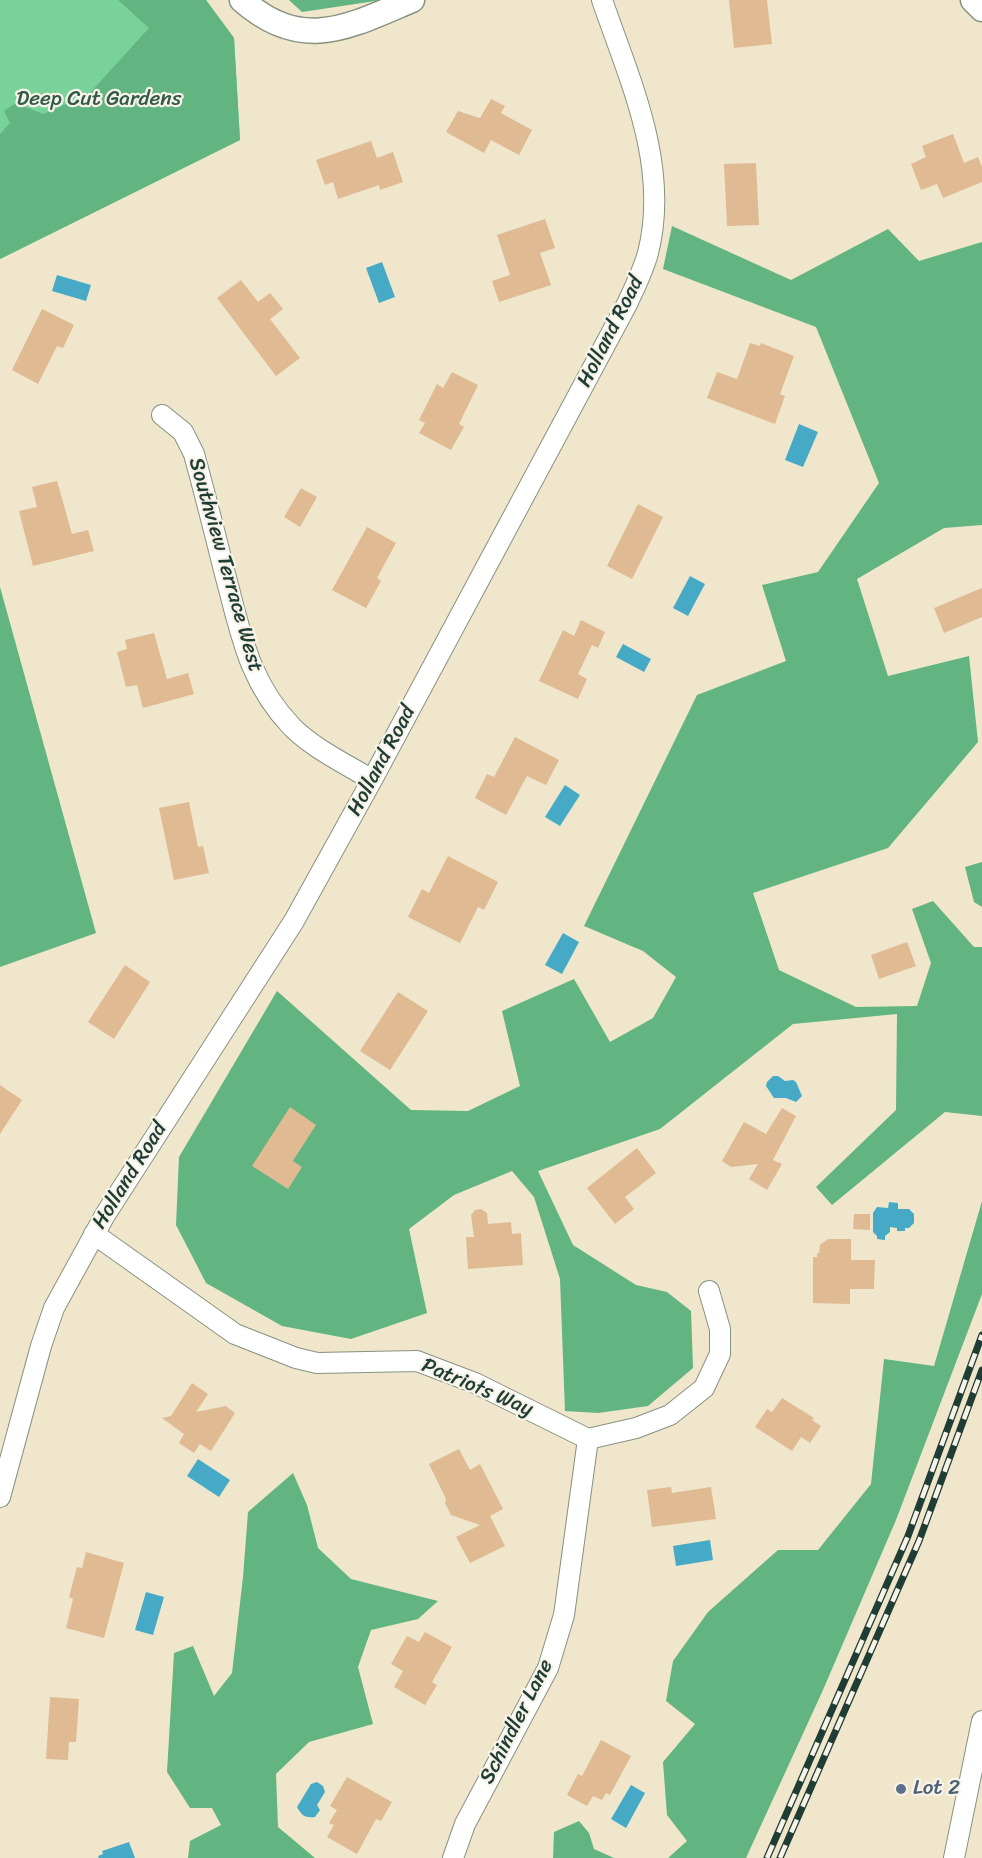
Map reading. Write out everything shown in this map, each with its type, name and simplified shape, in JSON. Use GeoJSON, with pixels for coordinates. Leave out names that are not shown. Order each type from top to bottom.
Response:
{"type":"FeatureCollection","features":[{"type":"Feature","properties":{"kind":"street"},"geometry":{"type":"LineString","coordinates":[[242,0],[269,20],[291,28],[309,31],[350,26],[412,0]]}},
{"type":"Feature","properties":{"kind":"street","name":"Holland Road"},"geometry":{"type":"LineString","coordinates":[[1,1486],[40,1346],[54,1308],[94,1234],[294,921],[627,304],[642,271],[648,251],[655,202],[655,178],[651,150],[640,110],[602,0]]}},
{"type":"Feature","properties":{"kind":"street"},"geometry":{"type":"LineString","coordinates":[[973,0],[982,9]]}},
{"type":"Feature","properties":{"kind":"street","name":"Southview Terrace West"},"geometry":{"type":"LineString","coordinates":[[162,415],[183,432],[194,454],[245,649],[260,686],[273,706],[301,735],[372,780]]}},
{"type":"Feature","properties":{"kind":"street","name":"Patriots Way"},"geometry":{"type":"LineString","coordinates":[[94,1234],[235,1334],[296,1358],[317,1362],[417,1361],[475,1383],[588,1439]]}},
{"type":"Feature","properties":{"kind":"street"},"geometry":{"type":"LineString","coordinates":[[588,1439],[636,1428],[670,1414],[704,1388],[720,1354],[720,1329],[709,1291]]}},
{"type":"Feature","properties":{"kind":"street","name":"Schindler Lane"},"geometry":{"type":"LineString","coordinates":[[453,1858],[465,1824],[548,1668],[564,1615],[588,1439]]}},
{"type":"Feature","properties":{"kind":"street"},"geometry":{"type":"LineString","coordinates":[[954,1855],[982,1721]]}},
{"type":"Feature","properties":{"kind":"green space","name":"Deep Cut Gardens"},"geometry":{"type":"Polygon","coordinates":[[[0,0],[206,0],[234,38],[240,140],[0,259],[0,0]]]}},
{"type":"Feature","properties":{"kind":"green space","name":"Deep Cut Gardens"},"geometry":{"type":"Polygon","coordinates":[[[118,0],[206,0],[234,38],[240,140],[0,259],[0,134],[10,123],[4,111],[16,103],[43,114],[89,94],[149,28],[118,0]]]}},
{"type":"Feature","properties":{"kind":"green space"},"geometry":{"type":"Polygon","coordinates":[[[289,0],[382,0],[302,12],[289,0]]]}},
{"type":"Feature","properties":{"kind":"green space"},"geometry":{"type":"Polygon","coordinates":[[[672,226],[791,280],[888,229],[919,261],[982,242],[982,525],[944,528],[857,579],[888,676],[969,656],[978,742],[888,848],[753,893],[779,970],[856,1007],[917,1006],[931,963],[912,909],[933,901],[974,947],[982,947],[982,1116],[945,1112],[832,1205],[816,1187],[896,1110],[897,1014],[793,1024],[660,1129],[538,1171],[573,1245],[636,1285],[667,1292],[691,1311],[693,1368],[648,1406],[598,1413],[565,1411],[560,1279],[534,1197],[512,1171],[454,1195],[409,1229],[427,1313],[351,1339],[282,1326],[206,1283],[176,1225],[179,1157],[277,991],[411,1110],[468,1111],[520,1086],[502,1011],[574,979],[610,1042],[653,1018],[676,977],[643,951],[584,926],[697,695],[786,661],[762,585],[818,572],[879,483],[816,327],[663,269],[672,226]]]}},
{"type":"Feature","properties":{"kind":"green space"},"geometry":{"type":"Polygon","coordinates":[[[0,587],[96,933],[0,967],[0,587]]]}},
{"type":"Feature","properties":{"kind":"green space"},"geometry":{"type":"Polygon","coordinates":[[[982,862],[982,907],[974,902],[965,867],[982,862]]]}},
{"type":"Feature","properties":{"kind":"green space"},"geometry":{"type":"Polygon","coordinates":[[[982,1201],[982,1294],[896,1520],[823,1690],[746,1858],[668,1858],[687,1841],[667,1815],[663,1762],[695,1724],[666,1701],[673,1661],[708,1612],[778,1550],[818,1550],[871,1484],[884,1359],[934,1366],[982,1201]]]}},
{"type":"Feature","properties":{"kind":"green space"},"geometry":{"type":"Polygon","coordinates":[[[293,1473],[307,1505],[318,1548],[351,1579],[438,1601],[418,1619],[371,1630],[358,1667],[373,1724],[309,1742],[276,1774],[278,1827],[315,1858],[188,1858],[190,1841],[221,1825],[212,1808],[190,1808],[167,1772],[174,1653],[193,1646],[214,1696],[232,1673],[248,1512],[293,1473]]]}},
{"type":"Feature","properties":{"kind":"green space"},"geometry":{"type":"Polygon","coordinates":[[[579,1821],[589,1833],[594,1849],[614,1858],[553,1858],[554,1832],[579,1821]]]}},
{"type":"Feature","properties":{"kind":"water"},"geometry":{"type":"Polygon","coordinates":[[[382,262],[395,297],[379,303],[366,268],[382,262]]]}},
{"type":"Feature","properties":{"kind":"water"},"geometry":{"type":"Polygon","coordinates":[[[57,275],[91,285],[86,301],[52,291],[57,275]]]}},
{"type":"Feature","properties":{"kind":"water"},"geometry":{"type":"Polygon","coordinates":[[[799,424],[818,432],[803,467],[785,460],[799,424]]]}},
{"type":"Feature","properties":{"kind":"water"},"geometry":{"type":"Polygon","coordinates":[[[690,576],[705,584],[688,616],[673,608],[690,576]]]}},
{"type":"Feature","properties":{"kind":"water"},"geometry":{"type":"Polygon","coordinates":[[[623,644],[651,659],[644,672],[616,657],[623,644]]]}},
{"type":"Feature","properties":{"kind":"water"},"geometry":{"type":"Polygon","coordinates":[[[565,785],[580,795],[560,826],[545,817],[565,785]]]}},
{"type":"Feature","properties":{"kind":"water"},"geometry":{"type":"Polygon","coordinates":[[[563,933],[579,942],[562,974],[545,965],[563,933]]]}},
{"type":"Feature","properties":{"kind":"water"},"geometry":{"type":"Polygon","coordinates":[[[773,1076],[778,1076],[785,1081],[796,1082],[802,1096],[796,1102],[786,1098],[774,1098],[766,1086],[773,1076]]]}},
{"type":"Feature","properties":{"kind":"water"},"geometry":{"type":"Polygon","coordinates":[[[889,1202],[898,1203],[898,1209],[909,1209],[914,1214],[914,1223],[909,1228],[905,1228],[905,1231],[897,1231],[897,1228],[890,1227],[885,1240],[877,1239],[873,1232],[873,1213],[877,1207],[888,1208],[889,1202]]]}},
{"type":"Feature","properties":{"kind":"water"},"geometry":{"type":"Polygon","coordinates":[[[198,1459],[230,1480],[219,1497],[187,1476],[198,1459]]]}},
{"type":"Feature","properties":{"kind":"water"},"geometry":{"type":"Polygon","coordinates":[[[710,1540],[713,1560],[676,1566],[673,1546],[710,1540]]]}},
{"type":"Feature","properties":{"kind":"water"},"geometry":{"type":"Polygon","coordinates":[[[146,1592],[164,1597],[153,1635],[135,1630],[146,1592]]]}},
{"type":"Feature","properties":{"kind":"water"},"geometry":{"type":"Polygon","coordinates":[[[317,1782],[323,1786],[325,1792],[317,1805],[320,1810],[315,1817],[306,1817],[297,1807],[311,1784],[317,1782]]]}},
{"type":"Feature","properties":{"kind":"water"},"geometry":{"type":"Polygon","coordinates":[[[631,1785],[645,1793],[626,1828],[611,1819],[631,1785]]]}},
{"type":"Feature","properties":{"kind":"water"},"geometry":{"type":"Polygon","coordinates":[[[129,1842],[135,1858],[99,1858],[98,1856],[103,1854],[102,1851],[129,1842]]]}},
{"type":"Feature","properties":{"kind":"building"},"geometry":{"type":"Polygon","coordinates":[[[729,0],[767,0],[772,44],[734,48],[729,0]]]}},
{"type":"Feature","properties":{"kind":"building"},"geometry":{"type":"Polygon","coordinates":[[[491,99],[505,106],[501,113],[532,130],[519,155],[491,140],[484,153],[446,132],[458,111],[480,118],[491,99]]]}},
{"type":"Feature","properties":{"kind":"building"},"geometry":{"type":"Polygon","coordinates":[[[953,134],[964,163],[978,157],[982,167],[982,182],[943,198],[937,184],[921,190],[911,164],[926,157],[922,146],[953,134]]]}},
{"type":"Feature","properties":{"kind":"building"},"geometry":{"type":"Polygon","coordinates":[[[371,141],[377,158],[393,152],[403,182],[380,190],[379,185],[338,199],[333,182],[325,185],[316,160],[371,141]]]}},
{"type":"Feature","properties":{"kind":"building"},"geometry":{"type":"Polygon","coordinates":[[[756,163],[759,225],[727,226],[724,164],[756,163]]]}},
{"type":"Feature","properties":{"kind":"building"},"geometry":{"type":"Polygon","coordinates":[[[545,219],[555,248],[540,253],[551,285],[499,302],[492,281],[510,275],[497,235],[545,219]]]}},
{"type":"Feature","properties":{"kind":"building"},"geometry":{"type":"Polygon","coordinates":[[[241,280],[258,302],[270,293],[283,309],[270,319],[300,358],[276,376],[217,298],[241,280]]]}},
{"type":"Feature","properties":{"kind":"building"},"geometry":{"type":"Polygon","coordinates":[[[42,309],[74,325],[63,348],[57,346],[38,384],[12,370],[42,309]]]}},
{"type":"Feature","properties":{"kind":"building"},"geometry":{"type":"Polygon","coordinates":[[[750,343],[760,346],[761,343],[794,356],[780,394],[785,396],[775,424],[707,398],[717,372],[737,379],[750,343]]]}},
{"type":"Feature","properties":{"kind":"building"},"geometry":{"type":"Polygon","coordinates":[[[452,372],[478,385],[459,424],[464,427],[451,450],[419,433],[425,423],[419,420],[437,384],[443,388],[452,372]]]}},
{"type":"Feature","properties":{"kind":"building"},"geometry":{"type":"Polygon","coordinates":[[[57,481],[72,534],[88,530],[94,551],[33,566],[19,511],[37,507],[32,487],[57,481]]]}},
{"type":"Feature","properties":{"kind":"building"},"geometry":{"type":"Polygon","coordinates":[[[301,488],[317,497],[300,527],[284,517],[301,488]]]}},
{"type":"Feature","properties":{"kind":"building"},"geometry":{"type":"Polygon","coordinates":[[[638,504],[663,517],[632,579],[607,566],[638,504]]]}},
{"type":"Feature","properties":{"kind":"building"},"geometry":{"type":"Polygon","coordinates":[[[367,527],[396,543],[377,578],[381,581],[366,608],[332,590],[367,527]]]}},
{"type":"Feature","properties":{"kind":"building"},"geometry":{"type":"Polygon","coordinates":[[[982,588],[982,617],[944,633],[934,608],[982,588]]]}},
{"type":"Feature","properties":{"kind":"building"},"geometry":{"type":"Polygon","coordinates":[[[581,620],[605,632],[598,648],[592,645],[578,674],[587,679],[578,699],[539,681],[563,630],[574,636],[581,620]]]}},
{"type":"Feature","properties":{"kind":"building"},"geometry":{"type":"Polygon","coordinates":[[[154,633],[167,679],[188,673],[194,694],[143,708],[137,685],[126,687],[117,652],[127,649],[125,640],[154,633]]]}},
{"type":"Feature","properties":{"kind":"building"},"geometry":{"type":"Polygon","coordinates":[[[515,737],[559,760],[546,785],[527,776],[506,815],[475,798],[487,774],[494,777],[515,737]]]}},
{"type":"Feature","properties":{"kind":"building"},"geometry":{"type":"Polygon","coordinates":[[[189,802],[198,847],[203,846],[209,873],[174,880],[159,808],[189,802]]]}},
{"type":"Feature","properties":{"kind":"building"},"geometry":{"type":"Polygon","coordinates":[[[448,856],[498,882],[484,910],[478,907],[460,943],[408,917],[422,889],[429,893],[448,856]]]}},
{"type":"Feature","properties":{"kind":"building"},"geometry":{"type":"Polygon","coordinates":[[[907,942],[916,966],[879,979],[871,955],[907,942]]]}},
{"type":"Feature","properties":{"kind":"building"},"geometry":{"type":"Polygon","coordinates":[[[125,965],[150,982],[114,1039],[88,1022],[125,965]]]}},
{"type":"Feature","properties":{"kind":"building"},"geometry":{"type":"Polygon","coordinates":[[[398,992],[428,1011],[390,1070],[360,1051],[398,992]]]}},
{"type":"Feature","properties":{"kind":"building"},"geometry":{"type":"Polygon","coordinates":[[[0,1085],[22,1100],[0,1134],[0,1085]]]}},
{"type":"Feature","properties":{"kind":"building"},"geometry":{"type":"Polygon","coordinates":[[[290,1107],[316,1125],[293,1161],[302,1167],[288,1189],[252,1166],[290,1107]]]}},
{"type":"Feature","properties":{"kind":"building"},"geometry":{"type":"Polygon","coordinates":[[[782,1108],[796,1116],[773,1160],[782,1164],[767,1190],[749,1179],[758,1164],[731,1167],[722,1161],[744,1122],[766,1134],[782,1108]]]}},
{"type":"Feature","properties":{"kind":"building"},"geometry":{"type":"Polygon","coordinates":[[[637,1148],[656,1173],[625,1197],[634,1209],[615,1224],[587,1188],[637,1148]]]}},
{"type":"Feature","properties":{"kind":"building"},"geometry":{"type":"Polygon","coordinates":[[[481,1209],[487,1213],[488,1224],[511,1222],[512,1234],[521,1233],[523,1265],[468,1269],[466,1237],[474,1237],[471,1215],[475,1210],[481,1209]]]}},
{"type":"Feature","properties":{"kind":"building"},"geometry":{"type":"Polygon","coordinates":[[[854,1214],[870,1214],[870,1230],[853,1229],[854,1214]]]}},
{"type":"Feature","properties":{"kind":"building"},"geometry":{"type":"Polygon","coordinates":[[[828,1239],[851,1239],[851,1260],[875,1260],[874,1289],[850,1289],[850,1304],[813,1303],[813,1257],[817,1257],[820,1245],[828,1239]]]}},
{"type":"Feature","properties":{"kind":"building"},"geometry":{"type":"Polygon","coordinates":[[[192,1383],[208,1394],[196,1412],[226,1406],[235,1413],[211,1451],[200,1444],[194,1453],[179,1443],[184,1434],[162,1418],[171,1416],[192,1383]]]}},
{"type":"Feature","properties":{"kind":"building"},"geometry":{"type":"Polygon","coordinates":[[[782,1398],[814,1418],[812,1420],[821,1426],[810,1443],[801,1437],[792,1451],[755,1427],[767,1409],[772,1412],[782,1398]]]}},
{"type":"Feature","properties":{"kind":"building"},"geometry":{"type":"Polygon","coordinates":[[[459,1449],[470,1470],[480,1464],[503,1509],[490,1516],[505,1546],[470,1563],[456,1537],[480,1525],[451,1515],[429,1464],[459,1449]]]}},
{"type":"Feature","properties":{"kind":"building"},"geometry":{"type":"Polygon","coordinates":[[[671,1487],[672,1493],[711,1487],[716,1519],[652,1527],[647,1490],[671,1487]]]}},
{"type":"Feature","properties":{"kind":"building"},"geometry":{"type":"Polygon","coordinates":[[[86,1552],[124,1563],[104,1638],[66,1628],[73,1599],[69,1597],[77,1567],[82,1568],[86,1552]]]}},
{"type":"Feature","properties":{"kind":"building"},"geometry":{"type":"Polygon","coordinates":[[[425,1632],[452,1647],[432,1682],[437,1685],[425,1705],[394,1687],[403,1671],[391,1664],[407,1636],[419,1642],[425,1632]]]}},
{"type":"Feature","properties":{"kind":"building"},"geometry":{"type":"Polygon","coordinates":[[[50,1697],[79,1699],[76,1742],[69,1742],[68,1760],[46,1759],[50,1697]]]}},
{"type":"Feature","properties":{"kind":"building"},"geometry":{"type":"Polygon","coordinates":[[[601,1740],[631,1756],[610,1795],[606,1793],[602,1800],[593,1796],[587,1806],[567,1795],[578,1774],[582,1776],[601,1740]]]}},
{"type":"Feature","properties":{"kind":"building"},"geometry":{"type":"Polygon","coordinates":[[[347,1777],[392,1802],[381,1821],[376,1819],[357,1854],[327,1837],[334,1825],[329,1823],[337,1810],[330,1806],[347,1777]]]}},
{"type":"Feature","properties":{"kind":"railway"},"geometry":{"type":"LineString","coordinates":[[767,1858],[908,1536],[982,1335]]}},
{"type":"Feature","properties":{"kind":"railway"},"geometry":{"type":"LineString","coordinates":[[780,1858],[919,1541],[982,1370]]}},
{"type":"Feature","properties":{"kind":"place","name":"Lot 2"},"geometry":{"type":"Point","coordinates":[901,1789]}}]}
